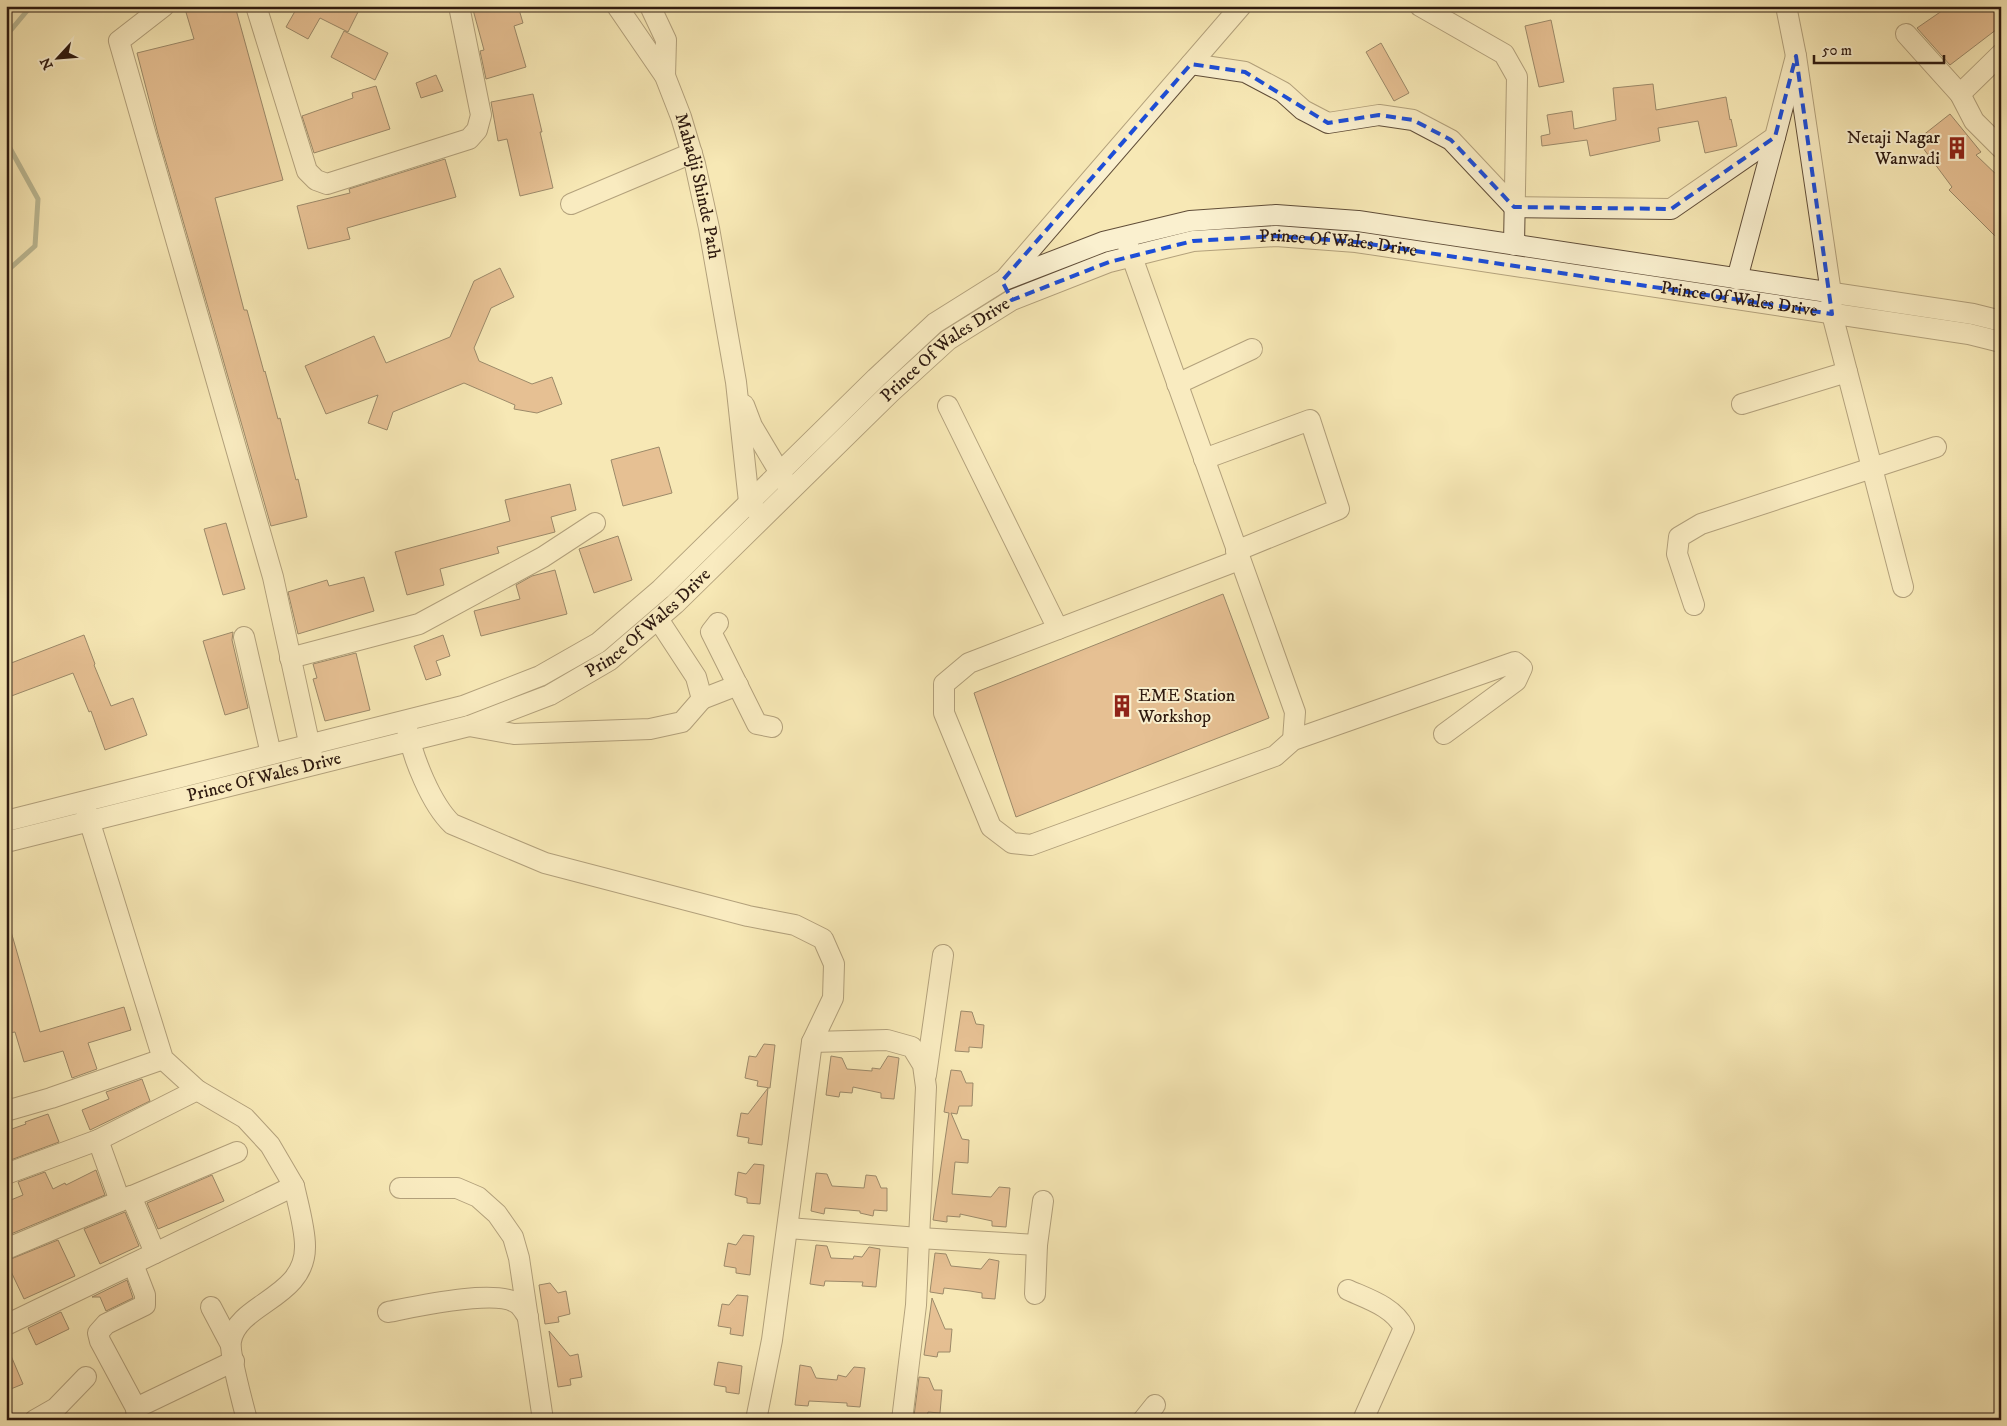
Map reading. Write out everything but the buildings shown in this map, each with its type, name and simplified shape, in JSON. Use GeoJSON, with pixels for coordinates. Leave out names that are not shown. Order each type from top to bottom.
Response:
{"type":"FeatureCollection","features":[{"type":"Feature","properties":{"kind":"street"},"geometry":{"type":"LineString","coordinates":[[164,6],[119,41],[273,577],[314,765]]}},
{"type":"Feature","properties":{"kind":"street"},"geometry":{"type":"LineString","coordinates":[[256,6],[307,172],[316,180],[327,184],[468,139],[477,130],[481,115],[459,6]]}},
{"type":"Feature","properties":{"kind":"street","name":"Mahadji Shinde Path"},"geometry":{"type":"LineString","coordinates":[[618,6],[665,76],[692,153],[709,228],[736,382],[749,502]]}},
{"type":"Feature","properties":{"kind":"street"},"geometry":{"type":"LineString","coordinates":[[650,6],[666,40],[665,76]]}},
{"type":"Feature","properties":{"kind":"street"},"geometry":{"type":"LineString","coordinates":[[1012,300],[1002,281],[1241,6]]}},
{"type":"Feature","properties":{"kind":"street"},"geometry":{"type":"LineString","coordinates":[[1420,6],[1504,54],[1517,77],[1514,245]]}},
{"type":"Feature","properties":{"kind":"street"},"geometry":{"type":"LineString","coordinates":[[1786,6],[1796,56],[1831,293],[1832,314],[1903,587]]}},
{"type":"Feature","properties":{"kind":"street"},"geometry":{"type":"LineString","coordinates":[[1906,34],[1960,94],[1974,121],[2001,148]]}},
{"type":"Feature","properties":{"kind":"street"},"geometry":{"type":"LineString","coordinates":[[1960,94],[2001,54]]}},
{"type":"Feature","properties":{"kind":"street"},"geometry":{"type":"LineString","coordinates":[[1737,279],[1796,56]]}},
{"type":"Feature","properties":{"kind":"street"},"geometry":{"type":"LineString","coordinates":[[1191,64],[1245,72],[1284,92],[1303,110],[1328,123],[1378,115],[1413,120],[1451,140],[1514,207],[1671,209],[1775,136]]}},
{"type":"Feature","properties":{"kind":"street"},"geometry":{"type":"LineString","coordinates":[[571,204],[692,153]]}},
{"type":"Feature","properties":{"kind":"street","name":"Prince Of Wales Drive"},"geometry":{"type":"LineString","coordinates":[[6,821],[463,706],[540,676],[598,642],[661,589],[779,472],[935,323],[1002,281],[1103,242],[1190,221],[1276,215],[1358,221],[1973,314],[2001,321]]}},
{"type":"Feature","properties":{"kind":"street","name":"Prince Of Wales Drive"},"geometry":{"type":"LineString","coordinates":[[6,842],[470,726],[550,694],[610,660],[658,619],[890,393],[948,340],[1012,300],[1109,262],[1131,256],[1193,242],[1276,236],[1356,242],[1969,334],[2001,342]]}},
{"type":"Feature","properties":{"kind":"street"},"geometry":{"type":"LineString","coordinates":[[1125,237],[1294,712],[1293,740]]}},
{"type":"Feature","properties":{"kind":"street"},"geometry":{"type":"LineString","coordinates":[[1177,384],[1252,349]]}},
{"type":"Feature","properties":{"kind":"street"},"geometry":{"type":"LineString","coordinates":[[1742,404],[1846,372]]}},
{"type":"Feature","properties":{"kind":"street","name":"Mahadji Shinde Path"},"geometry":{"type":"LineString","coordinates":[[736,382],[752,426],[792,490]]}},
{"type":"Feature","properties":{"kind":"street"},"geometry":{"type":"LineString","coordinates":[[948,406],[1058,629]]}},
{"type":"Feature","properties":{"kind":"street"},"geometry":{"type":"LineString","coordinates":[[1204,459],[1310,420],[1339,509],[1238,555],[1058,629],[969,663],[944,684],[944,713],[991,828],[1012,843],[1031,845],[1275,756],[1293,740],[1515,662],[1522,668],[1516,681],[1444,734]]}},
{"type":"Feature","properties":{"kind":"street"},"geometry":{"type":"LineString","coordinates":[[1694,605],[1677,554],[1679,537],[1701,524],[1871,467],[1936,448]]}},
{"type":"Feature","properties":{"kind":"street"},"geometry":{"type":"LineString","coordinates":[[749,502],[763,518]]}},
{"type":"Feature","properties":{"kind":"street"},"geometry":{"type":"LineString","coordinates":[[290,658],[419,624],[543,557],[595,523]]}},
{"type":"Feature","properties":{"kind":"street"},"geometry":{"type":"LineString","coordinates":[[658,619],[696,677],[702,699]]}},
{"type":"Feature","properties":{"kind":"street"},"geometry":{"type":"LineString","coordinates":[[718,623],[711,632],[756,724],[772,727]]}},
{"type":"Feature","properties":{"kind":"street"},"geometry":{"type":"LineString","coordinates":[[244,637],[271,754]]}},
{"type":"Feature","properties":{"kind":"street"},"geometry":{"type":"LineString","coordinates":[[470,726],[514,734],[650,729],[682,722],[702,699],[738,686]]}},
{"type":"Feature","properties":{"kind":"street"},"geometry":{"type":"LineString","coordinates":[[405,721],[409,741],[436,806],[452,824],[545,863],[748,916],[795,925],[823,939],[834,964],[833,998],[812,1042],[772,1340],[756,1420]]}},
{"type":"Feature","properties":{"kind":"street"},"geometry":{"type":"LineString","coordinates":[[84,801],[163,1059],[197,1090],[245,1118],[270,1145],[294,1186],[306,1247],[301,1270],[284,1290],[235,1329],[232,1352],[137,1414],[100,1341],[98,1333],[106,1324],[145,1305],[144,1295],[132,1264]]}},
{"type":"Feature","properties":{"kind":"street"},"geometry":{"type":"LineString","coordinates":[[902,1420],[916,1305],[925,1082],[943,955]]}},
{"type":"Feature","properties":{"kind":"street"},"geometry":{"type":"LineString","coordinates":[[812,1042],[888,1040],[912,1047],[923,1065],[925,1082]]}},
{"type":"Feature","properties":{"kind":"street"},"geometry":{"type":"LineString","coordinates":[[6,1111],[163,1059]]}},
{"type":"Feature","properties":{"kind":"street"},"geometry":{"type":"LineString","coordinates":[[6,1174],[98,1140],[197,1090]]}},
{"type":"Feature","properties":{"kind":"street"},"geometry":{"type":"LineString","coordinates":[[98,1140],[125,1199],[155,1253]]}},
{"type":"Feature","properties":{"kind":"street"},"geometry":{"type":"LineString","coordinates":[[6,1249],[236,1152]]}},
{"type":"Feature","properties":{"kind":"street"},"geometry":{"type":"LineString","coordinates":[[6,1324],[294,1186]]}},
{"type":"Feature","properties":{"kind":"street"},"geometry":{"type":"LineString","coordinates":[[400,1188],[457,1188],[478,1197],[497,1214],[513,1237],[519,1258],[543,1420]]}},
{"type":"Feature","properties":{"kind":"street"},"geometry":{"type":"LineString","coordinates":[[1035,1294],[1037,1245],[1043,1201]]}},
{"type":"Feature","properties":{"kind":"street"},"geometry":{"type":"LineString","coordinates":[[788,1228],[1037,1245]]}},
{"type":"Feature","properties":{"kind":"street"},"geometry":{"type":"LineString","coordinates":[[1348,1290],[1380,1304],[1400,1318],[1404,1328],[1363,1420]]}},
{"type":"Feature","properties":{"kind":"street"},"geometry":{"type":"LineString","coordinates":[[388,1312],[433,1303],[493,1297],[518,1304],[528,1316]]}},
{"type":"Feature","properties":{"kind":"street"},"geometry":{"type":"LineString","coordinates":[[210,1307],[232,1352],[247,1420]]}},
{"type":"Feature","properties":{"kind":"street"},"geometry":{"type":"LineString","coordinates":[[35,1420],[56,1408],[86,1377]]}},
{"type":"Feature","properties":{"kind":"highlighted area"},"geometry":{"type":"Polygon","coordinates":[[[1796,56],[1832,314],[1356,242],[1276,236],[1193,241],[1109,262],[1012,300],[1002,281],[1191,64],[1245,72],[1328,123],[1379,115],[1413,120],[1451,140],[1514,207],[1671,209],[1775,137],[1796,56]]]}},
{"type":"Feature","properties":{"kind":"waterway"},"geometry":{"type":"LineString","coordinates":[[6,36],[31,6]]}},
{"type":"Feature","properties":{"kind":"waterway"},"geometry":{"type":"LineString","coordinates":[[6,141],[38,199],[35,246],[6,272]]}},
{"type":"Feature","properties":{"kind":"place","name":"Netaji Nagar Wanwadi"},"geometry":{"type":"Point","coordinates":[1957,148]}},
{"type":"Feature","properties":{"kind":"place","name":"EME Station Workshop"},"geometry":{"type":"Point","coordinates":[1122,706]}}]}
